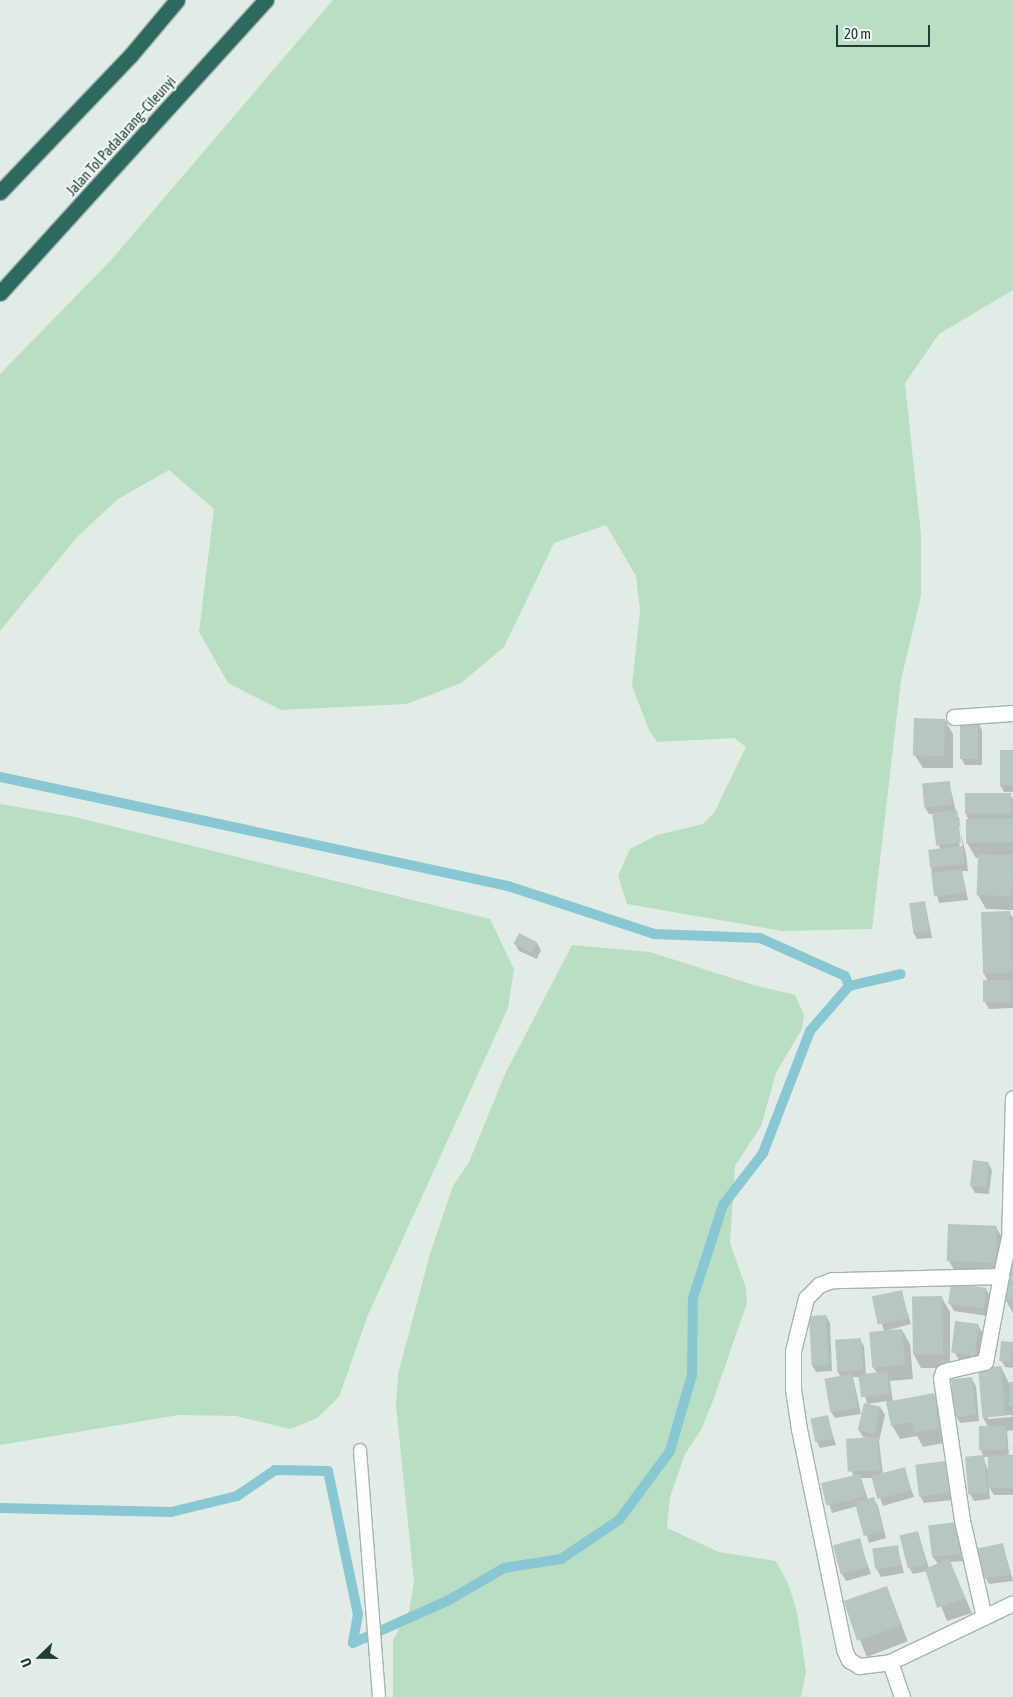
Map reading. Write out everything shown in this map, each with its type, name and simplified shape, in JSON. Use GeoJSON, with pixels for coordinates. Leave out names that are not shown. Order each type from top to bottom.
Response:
{"type":"FeatureCollection","features":[{"type":"Feature","properties":{"kind":"highway"},"geometry":{"type":"LineString","coordinates":[[0,192],[130,56],[177,0]]}},
{"type":"Feature","properties":{"kind":"highway","name":"Jalan Tol Padalarang–Cileunyi"},"geometry":{"type":"LineString","coordinates":[[0,293],[266,0]]}},
{"type":"Feature","properties":{"kind":"street"},"geometry":{"type":"LineString","coordinates":[[954,717],[1013,713]]}},
{"type":"Feature","properties":{"kind":"street"},"geometry":{"type":"LineString","coordinates":[[984,1617],[962,1520],[941,1378],[943,1372],[985,1362],[1009,1237],[1013,1098]]}},
{"type":"Feature","properties":{"kind":"street"},"geometry":{"type":"LineString","coordinates":[[1002,1276],[832,1280],[819,1285],[806,1298],[798,1318],[793,1351],[793,1389],[844,1649],[849,1660],[859,1666],[890,1662],[1013,1603]]}},
{"type":"Feature","properties":{"kind":"street"},"geometry":{"type":"LineString","coordinates":[[890,1662],[902,1697]]}},
{"type":"Feature","properties":{"kind":"lane"},"geometry":{"type":"LineString","coordinates":[[360,1450],[379,1697]]}},
{"type":"Feature","properties":{"kind":"green space"},"geometry":{"type":"Polygon","coordinates":[[[333,0],[1013,0],[1013,290],[939,334],[905,383],[921,534],[921,596],[901,680],[872,929],[782,931],[627,904],[618,876],[630,849],[657,835],[703,824],[714,813],[746,747],[734,738],[657,742],[649,730],[632,686],[640,610],[636,576],[606,525],[554,543],[504,647],[461,683],[407,704],[281,710],[228,683],[199,632],[214,509],[169,470],[118,499],[77,537],[0,631],[0,374],[112,259],[333,0]]]}},
{"type":"Feature","properties":{"kind":"green space"},"geometry":{"type":"Polygon","coordinates":[[[0,804],[75,817],[490,919],[514,969],[508,1008],[368,1315],[339,1397],[317,1418],[290,1429],[236,1416],[179,1415],[0,1445],[0,804]]]}},
{"type":"Feature","properties":{"kind":"green space"},"geometry":{"type":"Polygon","coordinates":[[[572,945],[650,952],[757,986],[795,995],[804,1015],[802,1029],[776,1073],[761,1126],[735,1166],[730,1243],[746,1288],[747,1303],[713,1401],[701,1430],[685,1454],[670,1497],[667,1528],[719,1552],[776,1561],[789,1586],[797,1612],[806,1672],[801,1697],[393,1697],[393,1640],[409,1611],[414,1582],[396,1406],[398,1374],[430,1254],[453,1186],[469,1162],[505,1074],[572,945]]]}},
{"type":"Feature","properties":{"kind":"building"},"geometry":{"type":"Polygon","coordinates":[[[914,718],[945,719],[944,756],[913,755],[914,718]]]}},
{"type":"Feature","properties":{"kind":"building"},"geometry":{"type":"Polygon","coordinates":[[[960,721],[978,721],[978,759],[960,759],[960,721]]]}},
{"type":"Feature","properties":{"kind":"building"},"geometry":{"type":"Polygon","coordinates":[[[1000,750],[1013,750],[1013,785],[1000,785],[1000,750]]]}},
{"type":"Feature","properties":{"kind":"building"},"geometry":{"type":"Polygon","coordinates":[[[950,781],[952,805],[924,807],[922,783],[950,781]]]}},
{"type":"Feature","properties":{"kind":"building"},"geometry":{"type":"Polygon","coordinates":[[[965,793],[1011,793],[1011,814],[965,814],[965,793]]]}},
{"type":"Feature","properties":{"kind":"building"},"geometry":{"type":"Polygon","coordinates":[[[957,810],[961,843],[936,846],[932,813],[957,810]]]}},
{"type":"Feature","properties":{"kind":"building"},"geometry":{"type":"Polygon","coordinates":[[[966,819],[1013,819],[1013,843],[966,843],[966,819]]]}},
{"type":"Feature","properties":{"kind":"building"},"geometry":{"type":"Polygon","coordinates":[[[963,846],[965,864],[930,868],[928,850],[963,846]]]}},
{"type":"Feature","properties":{"kind":"building"},"geometry":{"type":"Polygon","coordinates":[[[978,854],[1013,855],[1012,896],[977,895],[978,854]]]}},
{"type":"Feature","properties":{"kind":"building"},"geometry":{"type":"Polygon","coordinates":[[[962,869],[965,893],[934,897],[931,873],[962,869]]]}},
{"type":"Feature","properties":{"kind":"building"},"geometry":{"type":"Polygon","coordinates":[[[925,901],[929,931],[913,933],[909,903],[925,901]]]}},
{"type":"Feature","properties":{"kind":"building"},"geometry":{"type":"Polygon","coordinates":[[[1010,911],[1012,973],[983,974],[981,912],[1010,911]]]}},
{"type":"Feature","properties":{"kind":"building"},"geometry":{"type":"Polygon","coordinates":[[[519,933],[537,942],[531,953],[514,944],[519,933]]]}},
{"type":"Feature","properties":{"kind":"building"},"geometry":{"type":"Polygon","coordinates":[[[983,980],[1011,980],[1011,1002],[983,1002],[983,980]]]}},
{"type":"Feature","properties":{"kind":"building"},"geometry":{"type":"Polygon","coordinates":[[[973,1160],[989,1162],[986,1188],[970,1186],[973,1160]]]}},
{"type":"Feature","properties":{"kind":"building"},"geometry":{"type":"Polygon","coordinates":[[[948,1224],[997,1226],[996,1263],[947,1261],[948,1224]]]}},
{"type":"Feature","properties":{"kind":"building"},"geometry":{"type":"Polygon","coordinates":[[[1009,1265],[1013,1265],[1013,1301],[1004,1299],[1009,1265]]]}},
{"type":"Feature","properties":{"kind":"building"},"geometry":{"type":"Polygon","coordinates":[[[951,1283],[987,1288],[984,1309],[948,1304],[951,1283]]]}},
{"type":"Feature","properties":{"kind":"building"},"geometry":{"type":"Polygon","coordinates":[[[902,1290],[908,1318],[878,1325],[872,1296],[902,1290]]]}},
{"type":"Feature","properties":{"kind":"building"},"geometry":{"type":"Polygon","coordinates":[[[942,1296],[943,1354],[913,1355],[912,1297],[942,1296]]]}},
{"type":"Feature","properties":{"kind":"building"},"geometry":{"type":"Polygon","coordinates":[[[826,1315],[829,1365],[812,1366],[809,1316],[826,1315]]]}},
{"type":"Feature","properties":{"kind":"building"},"geometry":{"type":"Polygon","coordinates":[[[955,1321],[979,1324],[975,1356],[951,1353],[955,1321]]]}},
{"type":"Feature","properties":{"kind":"building"},"geometry":{"type":"Polygon","coordinates":[[[902,1329],[905,1365],[872,1368],[869,1332],[902,1329]]]}},
{"type":"Feature","properties":{"kind":"building"},"geometry":{"type":"Polygon","coordinates":[[[861,1338],[863,1370],[837,1372],[835,1340],[861,1338]]]}},
{"type":"Feature","properties":{"kind":"building"},"geometry":{"type":"Polygon","coordinates":[[[1001,1341],[1013,1342],[1011,1362],[999,1361],[1001,1341]]]}},
{"type":"Feature","properties":{"kind":"building"},"geometry":{"type":"Polygon","coordinates":[[[1001,1366],[1005,1416],[982,1418],[978,1368],[1001,1366]]]}},
{"type":"Feature","properties":{"kind":"building"},"geometry":{"type":"Polygon","coordinates":[[[887,1371],[890,1394],[861,1397],[858,1375],[887,1371]]]}},
{"type":"Feature","properties":{"kind":"building"},"geometry":{"type":"Polygon","coordinates":[[[852,1374],[858,1407],[830,1412],[824,1379],[852,1374]]]}},
{"type":"Feature","properties":{"kind":"building"},"geometry":{"type":"Polygon","coordinates":[[[972,1377],[976,1415],[955,1417],[951,1379],[972,1377]]]}},
{"type":"Feature","properties":{"kind":"building"},"geometry":{"type":"Polygon","coordinates":[[[1010,1382],[1013,1382],[1013,1406],[1009,1406],[1010,1382]]]}},
{"type":"Feature","properties":{"kind":"building"},"geometry":{"type":"Polygon","coordinates":[[[934,1393],[941,1428],[914,1433],[912,1422],[891,1426],[886,1402],[934,1393]]]}},
{"type":"Feature","properties":{"kind":"building"},"geometry":{"type":"Polygon","coordinates":[[[864,1403],[881,1407],[874,1434],[858,1430],[864,1403]]]}},
{"type":"Feature","properties":{"kind":"building"},"geometry":{"type":"Polygon","coordinates":[[[828,1415],[833,1438],[815,1442],[810,1419],[828,1415]]]}},
{"type":"Feature","properties":{"kind":"building"},"geometry":{"type":"Polygon","coordinates":[[[979,1426],[1006,1426],[1006,1450],[979,1450],[979,1426]]]}},
{"type":"Feature","properties":{"kind":"building"},"geometry":{"type":"Polygon","coordinates":[[[878,1437],[880,1470],[848,1472],[846,1439],[878,1437]]]}},
{"type":"Feature","properties":{"kind":"building"},"geometry":{"type":"Polygon","coordinates":[[[984,1455],[987,1493],[968,1495],[965,1457],[984,1455]]]}},
{"type":"Feature","properties":{"kind":"building"},"geometry":{"type":"Polygon","coordinates":[[[988,1455],[1013,1455],[1013,1488],[988,1488],[988,1455]]]}},
{"type":"Feature","properties":{"kind":"building"},"geometry":{"type":"Polygon","coordinates":[[[946,1461],[950,1493],[919,1497],[915,1465],[946,1461]]]}},
{"type":"Feature","properties":{"kind":"building"},"geometry":{"type":"Polygon","coordinates":[[[905,1467],[911,1490],[877,1499],[871,1476],[905,1467]]]}},
{"type":"Feature","properties":{"kind":"building"},"geometry":{"type":"Polygon","coordinates":[[[860,1474],[865,1496],[826,1505],[821,1483],[860,1474]]]}},
{"type":"Feature","properties":{"kind":"building"},"geometry":{"type":"Polygon","coordinates":[[[874,1497],[883,1531],[864,1536],[855,1502],[874,1497]]]}},
{"type":"Feature","properties":{"kind":"building"},"geometry":{"type":"Polygon","coordinates":[[[957,1522],[961,1554],[932,1557],[928,1526],[957,1522]]]}},
{"type":"Feature","properties":{"kind":"building"},"geometry":{"type":"Polygon","coordinates":[[[918,1531],[926,1564],[908,1569],[900,1536],[918,1531]]]}},
{"type":"Feature","properties":{"kind":"building"},"geometry":{"type":"Polygon","coordinates":[[[860,1538],[868,1567],[841,1574],[833,1545],[860,1538]]]}},
{"type":"Feature","properties":{"kind":"building"},"geometry":{"type":"Polygon","coordinates":[[[1003,1543],[1010,1575],[984,1578],[975,1549],[1003,1543]]]}},
{"type":"Feature","properties":{"kind":"building"},"geometry":{"type":"Polygon","coordinates":[[[898,1545],[901,1566],[875,1569],[872,1549],[898,1545]]]}},
{"type":"Feature","properties":{"kind":"building"},"geometry":{"type":"Polygon","coordinates":[[[949,1558],[965,1598],[937,1608],[925,1569],[949,1558]]]}},
{"type":"Feature","properties":{"kind":"building"},"geometry":{"type":"Polygon","coordinates":[[[887,1586],[901,1626],[857,1641],[844,1601],[887,1586]]]}},
{"type":"Feature","properties":{"kind":"waterway"},"geometry":{"type":"LineString","coordinates":[[0,777],[508,886],[654,934],[760,938],[845,976],[849,986]]}},
{"type":"Feature","properties":{"kind":"waterway"},"geometry":{"type":"LineString","coordinates":[[0,1508],[171,1512],[237,1496],[275,1470],[328,1471],[358,1614],[353,1643],[449,1600],[504,1568],[561,1559],[619,1520],[670,1451],[692,1375],[693,1298],[723,1205],[763,1153],[810,1031],[849,986],[901,974]]}}]}
